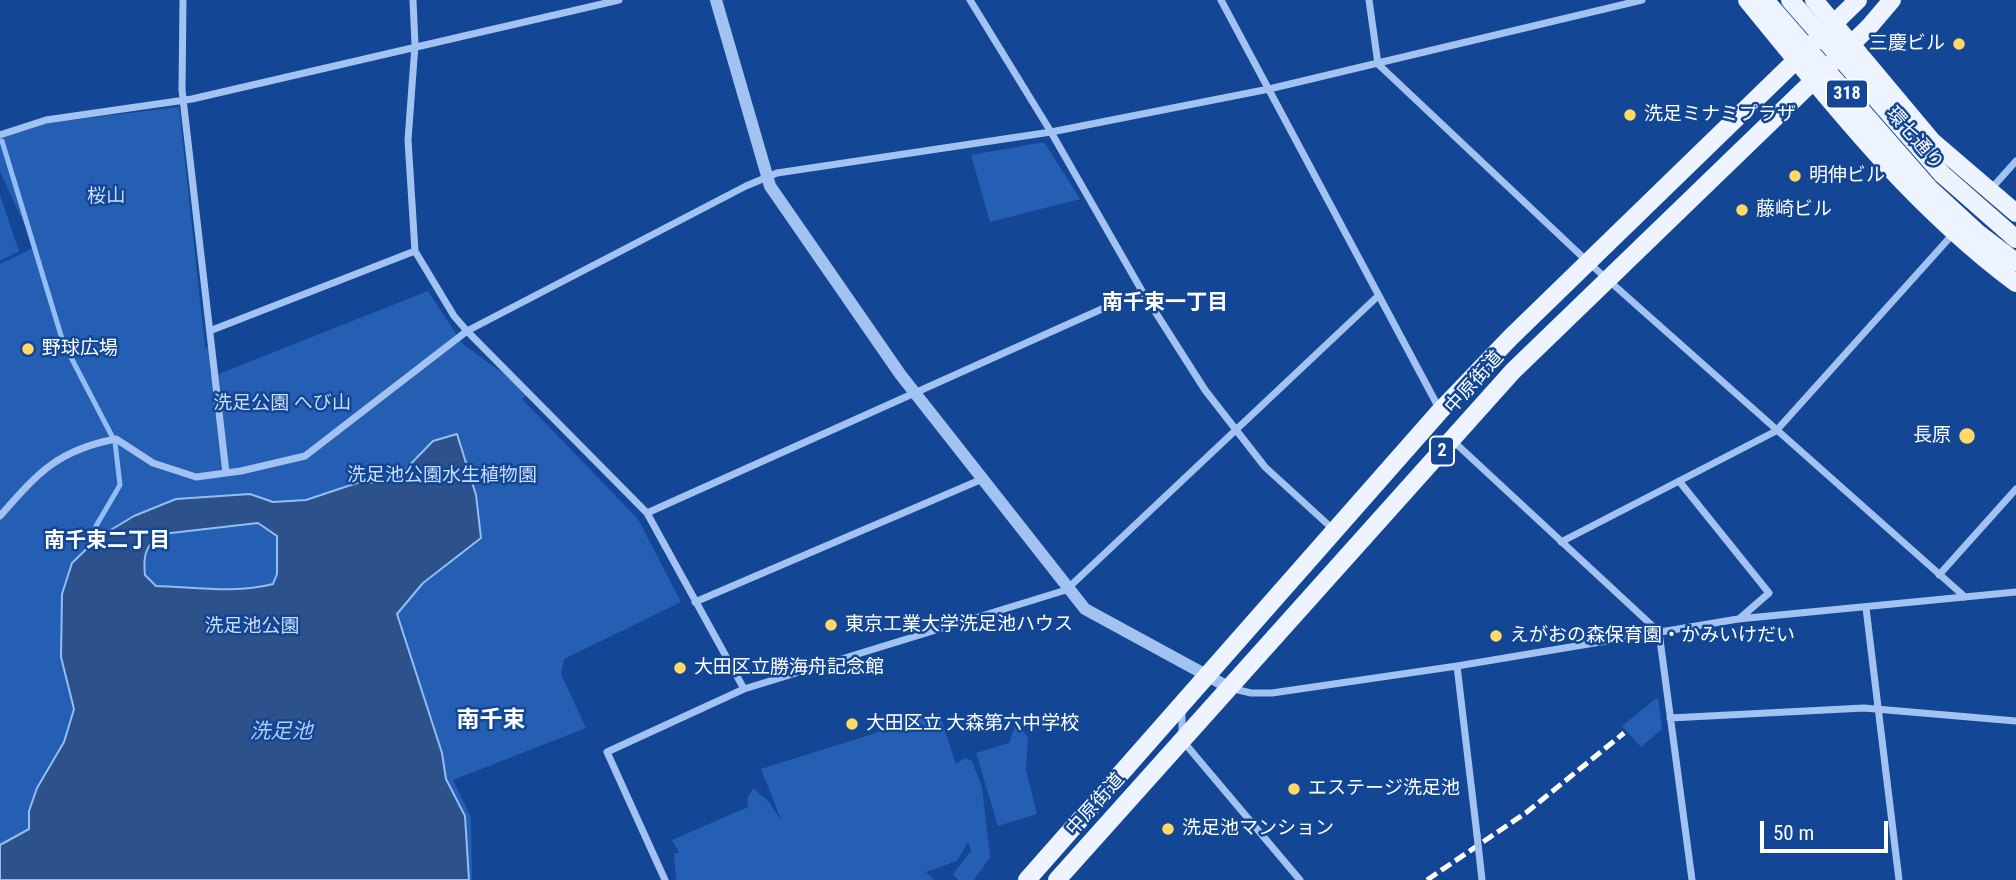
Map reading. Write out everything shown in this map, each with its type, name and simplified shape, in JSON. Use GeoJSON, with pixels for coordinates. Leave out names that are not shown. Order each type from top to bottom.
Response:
{"type":"FeatureCollection","features":[{"type":"Feature","properties":{"kind":"main road"},"geometry":{"type":"LineString","coordinates":[[1747,0],[1908,191],[1954,233],[2016,283]]}},
{"type":"Feature","properties":{"kind":"main road","name":"環七通り"},"geometry":{"type":"LineString","coordinates":[[1765,0],[1928,187],[1979,234],[2016,262]]}},
{"type":"Feature","properties":{"kind":"main road","name":"環七通り"},"geometry":{"type":"LineString","coordinates":[[1790,0],[1942,174],[2016,239]]}},
{"type":"Feature","properties":{"kind":"main road"},"geometry":{"type":"LineString","coordinates":[[1814,0],[1932,141],[2016,213]]}},
{"type":"Feature","properties":{"kind":"main road","name":"中原街道"},"geometry":{"type":"LineString","coordinates":[[1027,880],[1440,411],[1858,0]]}},
{"type":"Feature","properties":{"kind":"main road","name":"中原街道"},"geometry":{"type":"LineString","coordinates":[[1056,880],[1513,371],[1609,281],[1851,44],[1892,0]]}},
{"type":"Feature","properties":{"kind":"street"},"geometry":{"type":"LineString","coordinates":[[183,0],[183,100],[212,330],[226,473]]}},
{"type":"Feature","properties":{"kind":"street"},"geometry":{"type":"LineString","coordinates":[[413,0],[415,45],[408,140],[415,251],[453,316],[648,513],[744,689]]}},
{"type":"Feature","properties":{"kind":"street"},"geometry":{"type":"LineString","coordinates":[[0,135],[46,120],[183,100],[619,0]]}},
{"type":"Feature","properties":{"kind":"street"},"geometry":{"type":"LineString","coordinates":[[716,0],[770,186],[914,393],[1066,590],[1085,609],[1230,688],[1263,694],[1457,666],[1738,619],[2016,592]]}},
{"type":"Feature","properties":{"kind":"street"},"geometry":{"type":"LineString","coordinates":[[970,0],[1051,132],[1142,291],[1205,390],[1265,467],[1336,531]]}},
{"type":"Feature","properties":{"kind":"street"},"geometry":{"type":"LineString","coordinates":[[1221,0],[1440,411]]}},
{"type":"Feature","properties":{"kind":"street"},"geometry":{"type":"LineString","coordinates":[[1369,0],[1378,64],[1589,263],[1965,597]]}},
{"type":"Feature","properties":{"kind":"street"},"geometry":{"type":"LineString","coordinates":[[0,516],[50,463],[99,442],[116,439],[153,463],[196,477],[304,456],[467,331],[746,186],[777,173],[1051,132],[1269,89],[1642,0]]}},
{"type":"Feature","properties":{"kind":"street"},"geometry":{"type":"LineString","coordinates":[[1989,191],[2016,161]]}},
{"type":"Feature","properties":{"kind":"street"},"geometry":{"type":"LineString","coordinates":[[1561,542],[1776,431],[1954,233]]}},
{"type":"Feature","properties":{"kind":"street"},"geometry":{"type":"LineString","coordinates":[[212,330],[415,251]]}},
{"type":"Feature","properties":{"kind":"street"},"geometry":{"type":"LineString","coordinates":[[648,513],[1142,291]]}},
{"type":"Feature","properties":{"kind":"street"},"geometry":{"type":"LineString","coordinates":[[665,880],[607,752],[744,689],[1066,590],[1237,432],[1378,296]]}},
{"type":"Feature","properties":{"kind":"street"},"geometry":{"type":"LineString","coordinates":[[1452,439],[1659,632],[1692,880]]}},
{"type":"Feature","properties":{"kind":"street"},"geometry":{"type":"LineString","coordinates":[[695,602],[981,480]]}},
{"type":"Feature","properties":{"kind":"street"},"geometry":{"type":"LineString","coordinates":[[1679,481],[1769,593],[1738,619]]}},
{"type":"Feature","properties":{"kind":"street"},"geometry":{"type":"LineString","coordinates":[[1939,575],[2016,489]]}},
{"type":"Feature","properties":{"kind":"street"},"geometry":{"type":"LineString","coordinates":[[1866,608],[1899,880]]}},
{"type":"Feature","properties":{"kind":"street"},"geometry":{"type":"LineString","coordinates":[[1457,666],[1482,880]]}},
{"type":"Feature","properties":{"kind":"street"},"geometry":{"type":"LineString","coordinates":[[1186,702],[1181,714],[1182,740],[1300,880]]}},
{"type":"Feature","properties":{"kind":"street"},"geometry":{"type":"LineString","coordinates":[[1670,718],[1878,709],[2016,722]]}},
{"type":"Feature","properties":{"kind":"green space","name":"洗足池公園"},"geometry":{"type":"Polygon","coordinates":[[[179,107],[205,347],[209,348],[211,377],[428,291],[463,344],[529,392],[522,399],[638,519],[681,602],[564,659],[561,674],[586,728],[453,780],[471,817],[472,880],[0,880],[0,264],[35,247],[0,172],[0,139],[47,123],[179,107]]]}},
{"type":"Feature","properties":{"kind":"green space"},"geometry":{"type":"Polygon","coordinates":[[[1044,142],[1080,199],[990,222],[971,155],[1044,142]]]}},
{"type":"Feature","properties":{"kind":"green space"},"geometry":{"type":"Polygon","coordinates":[[[0,195],[19,251],[0,261],[0,195]]]}},
{"type":"Feature","properties":{"kind":"green space"},"geometry":{"type":"Polygon","coordinates":[[[1658,697],[1662,729],[1641,747],[1622,726],[1658,697]]]}},
{"type":"Feature","properties":{"kind":"green space"},"geometry":{"type":"Polygon","coordinates":[[[939,713],[956,764],[965,758],[972,761],[982,787],[990,857],[974,880],[958,880],[953,874],[971,851],[968,842],[957,861],[926,872],[934,880],[676,880],[674,853],[679,853],[672,840],[748,807],[747,799],[753,788],[769,802],[782,822],[761,769],[939,713]]]}},
{"type":"Feature","properties":{"kind":"green space"},"geometry":{"type":"Polygon","coordinates":[[[1016,723],[1028,737],[1026,770],[1037,814],[998,826],[976,753],[1009,743],[1016,723]]]}},
{"type":"Feature","properties":{"kind":"water","name":"洗足池"},"geometry":{"type":"Polygon","coordinates":[[[457,434],[476,495],[481,538],[423,583],[397,614],[442,753],[446,779],[465,816],[469,880],[0,880],[0,845],[29,829],[29,811],[37,788],[64,742],[74,709],[61,657],[62,594],[72,563],[99,537],[134,516],[176,499],[250,494],[273,502],[306,500],[357,483],[387,482],[399,476],[433,441],[457,434]],[[258,523],[162,534],[152,542],[146,552],[145,575],[156,586],[244,589],[273,584],[277,574],[277,536],[258,523]]]}},
{"type":"Feature","properties":{"kind":"waterway"},"geometry":{"type":"LineString","coordinates":[[2,141],[63,342],[115,442],[120,485],[96,526],[99,537]]}},
{"type":"Feature","properties":{"kind":"railway"},"geometry":{"type":"LineString","coordinates":[[1427,880],[1527,812],[1624,733]]}},
{"type":"Feature","properties":{"kind":"place","name":"三慶ビル"},"geometry":{"type":"Point","coordinates":[1959,44]}},
{"type":"Feature","properties":{"kind":"place","name":"洗足ミナミプラザ"},"geometry":{"type":"Point","coordinates":[1630,115]}},
{"type":"Feature","properties":{"kind":"place","name":"明伸ビル"},"geometry":{"type":"Point","coordinates":[1795,176]}},
{"type":"Feature","properties":{"kind":"place","name":"藤崎ビル"},"geometry":{"type":"Point","coordinates":[1742,210]}},
{"type":"Feature","properties":{"kind":"place","name":"野球広場"},"geometry":{"type":"Point","coordinates":[28,349]}},
{"type":"Feature","properties":{"kind":"place","name":"長原"},"geometry":{"type":"Point","coordinates":[1967,436]}},
{"type":"Feature","properties":{"kind":"place","name":"東京工業大学洗足池ハウス"},"geometry":{"type":"Point","coordinates":[831,625]}},
{"type":"Feature","properties":{"kind":"place","name":"えがおの森保育園・かみいけだい"},"geometry":{"type":"Point","coordinates":[1496,636]}},
{"type":"Feature","properties":{"kind":"place","name":"大田区立勝海舟記念館"},"geometry":{"type":"Point","coordinates":[680,668]}},
{"type":"Feature","properties":{"kind":"place","name":"大田区立 大森第六中学校"},"geometry":{"type":"Point","coordinates":[852,724]}},
{"type":"Feature","properties":{"kind":"place","name":"エステージ洗足池"},"geometry":{"type":"Point","coordinates":[1294,789]}},
{"type":"Feature","properties":{"kind":"place","name":"洗足池マンション"},"geometry":{"type":"Point","coordinates":[1168,829]}},
{"type":"Feature","properties":{"kind":"district","name":"南千束一丁目"},"geometry":{"type":"Point","coordinates":[1165,304]}},
{"type":"Feature","properties":{"kind":"district","name":"南千束二丁目"},"geometry":{"type":"Point","coordinates":[107,542]}},
{"type":"Feature","properties":{"kind":"district","name":"南千束"},"geometry":{"type":"Point","coordinates":[491,721]}},
{"type":"Feature","properties":{"kind":"park label","name":"桜山"},"geometry":{"type":"Point","coordinates":[106,197]}},
{"type":"Feature","properties":{"kind":"park label","name":"洗足公園 へび山"},"geometry":{"type":"Point","coordinates":[282,404]}},
{"type":"Feature","properties":{"kind":"park label","name":"洗足池公園水生植物園"},"geometry":{"type":"Point","coordinates":[442,476]}}]}
